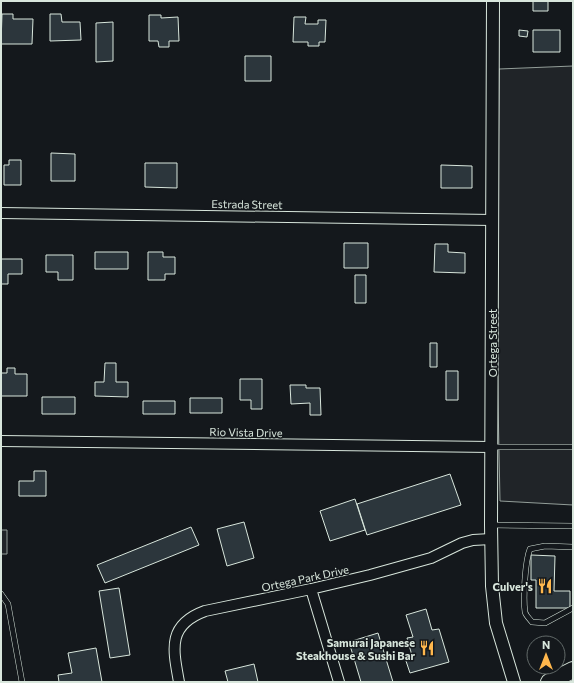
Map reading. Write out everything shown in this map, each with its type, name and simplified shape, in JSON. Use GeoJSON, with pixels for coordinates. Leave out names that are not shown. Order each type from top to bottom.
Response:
{"type":"FeatureCollection","features":[{"type":"Feature","properties":{"kind":"highway"},"geometry":{"type":"LineString","coordinates":[[549,682],[573,670]]}},
{"type":"Feature","properties":{"kind":"street","name":"Ortega Street"},"geometry":{"type":"LineString","coordinates":[[493,1],[491,447],[492,586],[496,624],[514,682]]}},
{"type":"Feature","properties":{"kind":"street","name":"Estrada Street"},"geometry":{"type":"LineString","coordinates":[[1,213],[493,220]]}},
{"type":"Feature","properties":{"kind":"street","name":"Rio Vista Drive"},"geometry":{"type":"LineString","coordinates":[[1,440],[491,447]]}},
{"type":"Feature","properties":{"kind":"street","name":"Ortega Park Drive"},"geometry":{"type":"LineString","coordinates":[[179,682],[174,655],[175,644],[178,633],[184,622],[193,616],[206,611],[370,576],[431,558],[462,543],[473,540],[491,539]]}},
{"type":"Feature","properties":{"kind":"street"},"geometry":{"type":"LineString","coordinates":[[311,589],[339,682]]}},
{"type":"Feature","properties":{"kind":"lane"},"geometry":{"type":"LineString","coordinates":[[491,447],[573,447]]}},
{"type":"Feature","properties":{"kind":"lane"},"geometry":{"type":"LineString","coordinates":[[491,525],[573,526]]}},
{"type":"Feature","properties":{"kind":"lane"},"geometry":{"type":"LineString","coordinates":[[573,547],[545,546],[530,548],[527,556],[524,601],[526,614],[532,622],[544,624],[573,608]]}},
{"type":"Feature","properties":{"kind":"lane"},"geometry":{"type":"LineString","coordinates":[[1,594],[8,604],[22,682]]}},
{"type":"Feature","properties":{"kind":"shaded area"},"geometry":{"type":"Polygon","coordinates":[[[573,66],[573,505],[500,501],[497,351],[499,69],[573,66]]]}},
{"type":"Feature","properties":{"kind":"shaded area"},"geometry":{"type":"Polygon","coordinates":[[[1,530],[7,530],[7,554],[1,554],[1,530]]]}},
{"type":"Feature","properties":{"kind":"building"},"geometry":{"type":"Polygon","coordinates":[[[533,1],[548,1],[548,11],[533,11],[533,1]]]}},
{"type":"Feature","properties":{"kind":"building"},"geometry":{"type":"Polygon","coordinates":[[[2,14],[13,14],[13,19],[33,19],[32,44],[1,44],[2,14]]]}},
{"type":"Feature","properties":{"kind":"building"},"geometry":{"type":"Polygon","coordinates":[[[50,14],[61,14],[62,22],[80,22],[81,40],[50,41],[50,14]]]}},
{"type":"Feature","properties":{"kind":"building"},"geometry":{"type":"Polygon","coordinates":[[[149,15],[161,15],[161,18],[178,17],[179,41],[169,41],[169,47],[159,47],[158,41],[149,41],[149,15]]]}},
{"type":"Feature","properties":{"kind":"building"},"geometry":{"type":"Polygon","coordinates":[[[294,17],[306,17],[305,24],[318,24],[318,20],[326,20],[325,42],[319,42],[319,46],[308,46],[308,42],[293,42],[294,17]]]}},
{"type":"Feature","properties":{"kind":"building"},"geometry":{"type":"Polygon","coordinates":[[[113,22],[113,61],[96,62],[96,23],[113,22]]]}},
{"type":"Feature","properties":{"kind":"building"},"geometry":{"type":"Polygon","coordinates":[[[519,30],[528,31],[527,37],[519,36],[519,30]]]}},
{"type":"Feature","properties":{"kind":"building"},"geometry":{"type":"Polygon","coordinates":[[[533,30],[560,30],[560,52],[533,52],[533,30]]]}},
{"type":"Feature","properties":{"kind":"building"},"geometry":{"type":"Polygon","coordinates":[[[245,56],[271,56],[271,81],[245,81],[245,56]]]}},
{"type":"Feature","properties":{"kind":"building"},"geometry":{"type":"Polygon","coordinates":[[[51,153],[75,154],[75,181],[51,181],[51,153]]]}},
{"type":"Feature","properties":{"kind":"building"},"geometry":{"type":"Polygon","coordinates":[[[9,160],[21,160],[21,185],[4,185],[4,165],[9,165],[9,160]]]}},
{"type":"Feature","properties":{"kind":"building"},"geometry":{"type":"Polygon","coordinates":[[[145,163],[177,163],[177,188],[145,187],[145,163]]]}},
{"type":"Feature","properties":{"kind":"building"},"geometry":{"type":"Polygon","coordinates":[[[441,165],[472,166],[472,188],[441,188],[441,165]]]}},
{"type":"Feature","properties":{"kind":"building"},"geometry":{"type":"Polygon","coordinates":[[[344,243],[368,243],[368,268],[344,268],[344,243]]]}},
{"type":"Feature","properties":{"kind":"building"},"geometry":{"type":"Polygon","coordinates":[[[435,244],[448,244],[448,252],[465,253],[465,273],[434,272],[435,244]]]}},
{"type":"Feature","properties":{"kind":"building"},"geometry":{"type":"Polygon","coordinates":[[[95,252],[128,252],[128,269],[95,269],[95,252]]]}},
{"type":"Feature","properties":{"kind":"building"},"geometry":{"type":"Polygon","coordinates":[[[148,252],[163,252],[163,257],[175,257],[175,274],[165,274],[165,280],[148,280],[148,252]]]}},
{"type":"Feature","properties":{"kind":"building"},"geometry":{"type":"Polygon","coordinates":[[[46,255],[73,255],[73,280],[58,280],[58,272],[46,272],[46,255]]]}},
{"type":"Feature","properties":{"kind":"building"},"geometry":{"type":"Polygon","coordinates":[[[1,259],[22,259],[22,274],[8,274],[8,284],[1,284],[1,259]]]}},
{"type":"Feature","properties":{"kind":"building"},"geometry":{"type":"Polygon","coordinates":[[[355,275],[366,275],[366,303],[355,303],[355,275]]]}},
{"type":"Feature","properties":{"kind":"building"},"geometry":{"type":"Polygon","coordinates":[[[430,343],[437,343],[437,367],[430,367],[430,343]]]}},
{"type":"Feature","properties":{"kind":"building"},"geometry":{"type":"Polygon","coordinates":[[[105,363],[116,363],[116,382],[128,382],[128,397],[95,396],[95,382],[104,382],[105,363]]]}},
{"type":"Feature","properties":{"kind":"building"},"geometry":{"type":"Polygon","coordinates":[[[7,368],[15,368],[15,374],[27,374],[27,396],[1,396],[1,373],[7,373],[7,368]]]}},
{"type":"Feature","properties":{"kind":"building"},"geometry":{"type":"Polygon","coordinates":[[[446,371],[458,371],[458,400],[446,400],[446,371]]]}},
{"type":"Feature","properties":{"kind":"building"},"geometry":{"type":"Polygon","coordinates":[[[240,379],[262,379],[262,409],[251,409],[251,400],[240,400],[240,379]]]}},
{"type":"Feature","properties":{"kind":"building"},"geometry":{"type":"Polygon","coordinates":[[[290,385],[306,385],[306,388],[320,388],[321,415],[310,415],[310,403],[291,404],[290,385]]]}},
{"type":"Feature","properties":{"kind":"building"},"geometry":{"type":"Polygon","coordinates":[[[42,397],[75,397],[75,414],[42,414],[42,397]]]}},
{"type":"Feature","properties":{"kind":"building"},"geometry":{"type":"Polygon","coordinates":[[[190,398],[222,398],[222,413],[190,413],[190,398]]]}},
{"type":"Feature","properties":{"kind":"building"},"geometry":{"type":"Polygon","coordinates":[[[143,401],[175,401],[175,414],[143,414],[143,401]]]}},
{"type":"Feature","properties":{"kind":"building"},"geometry":{"type":"Polygon","coordinates":[[[34,471],[46,471],[46,496],[19,496],[19,481],[34,481],[34,471]]]}},
{"type":"Feature","properties":{"kind":"building"},"geometry":{"type":"Polygon","coordinates":[[[450,474],[461,505],[367,535],[357,504],[450,474]]]}},
{"type":"Feature","properties":{"kind":"building"},"geometry":{"type":"Polygon","coordinates":[[[355,499],[365,530],[330,541],[320,511],[355,499]]]}},
{"type":"Feature","properties":{"kind":"building"},"geometry":{"type":"Polygon","coordinates":[[[244,522],[254,558],[227,566],[217,529],[244,522]]]}},
{"type":"Feature","properties":{"kind":"building"},"geometry":{"type":"Polygon","coordinates":[[[191,527],[199,545],[105,583],[97,565],[191,527]]]}},
{"type":"Feature","properties":{"kind":"building","name":"Culver's"},"geometry":{"type":"Polygon","coordinates":[[[531,555],[555,556],[554,591],[570,591],[570,608],[536,608],[536,580],[531,580],[531,555]]]}},
{"type":"Feature","properties":{"kind":"building"},"geometry":{"type":"Polygon","coordinates":[[[119,588],[130,655],[110,658],[99,591],[119,588]]]}},
{"type":"Feature","properties":{"kind":"building","name":"Samurai Japanese Steakhouse & Sushi Bar"},"geometry":{"type":"Polygon","coordinates":[[[426,609],[432,630],[439,629],[449,662],[410,673],[406,661],[413,659],[407,638],[413,637],[406,615],[426,609]]]}},
{"type":"Feature","properties":{"kind":"building"},"geometry":{"type":"Polygon","coordinates":[[[378,633],[393,682],[361,682],[349,642],[378,633]]]}},
{"type":"Feature","properties":{"kind":"building"},"geometry":{"type":"Polygon","coordinates":[[[96,648],[102,682],[59,682],[58,675],[72,673],[68,653],[96,648]]]}},
{"type":"Feature","properties":{"kind":"building"},"geometry":{"type":"Polygon","coordinates":[[[254,664],[258,682],[228,682],[225,671],[254,664]]]}},
{"type":"Feature","properties":{"kind":"place","name":"Culver's"},"geometry":{"type":"Point","coordinates":[545,586]}},
{"type":"Feature","properties":{"kind":"place","name":"Samurai Japanese Steakhouse & Sushi Bar"},"geometry":{"type":"Point","coordinates":[427,648]}}]}
